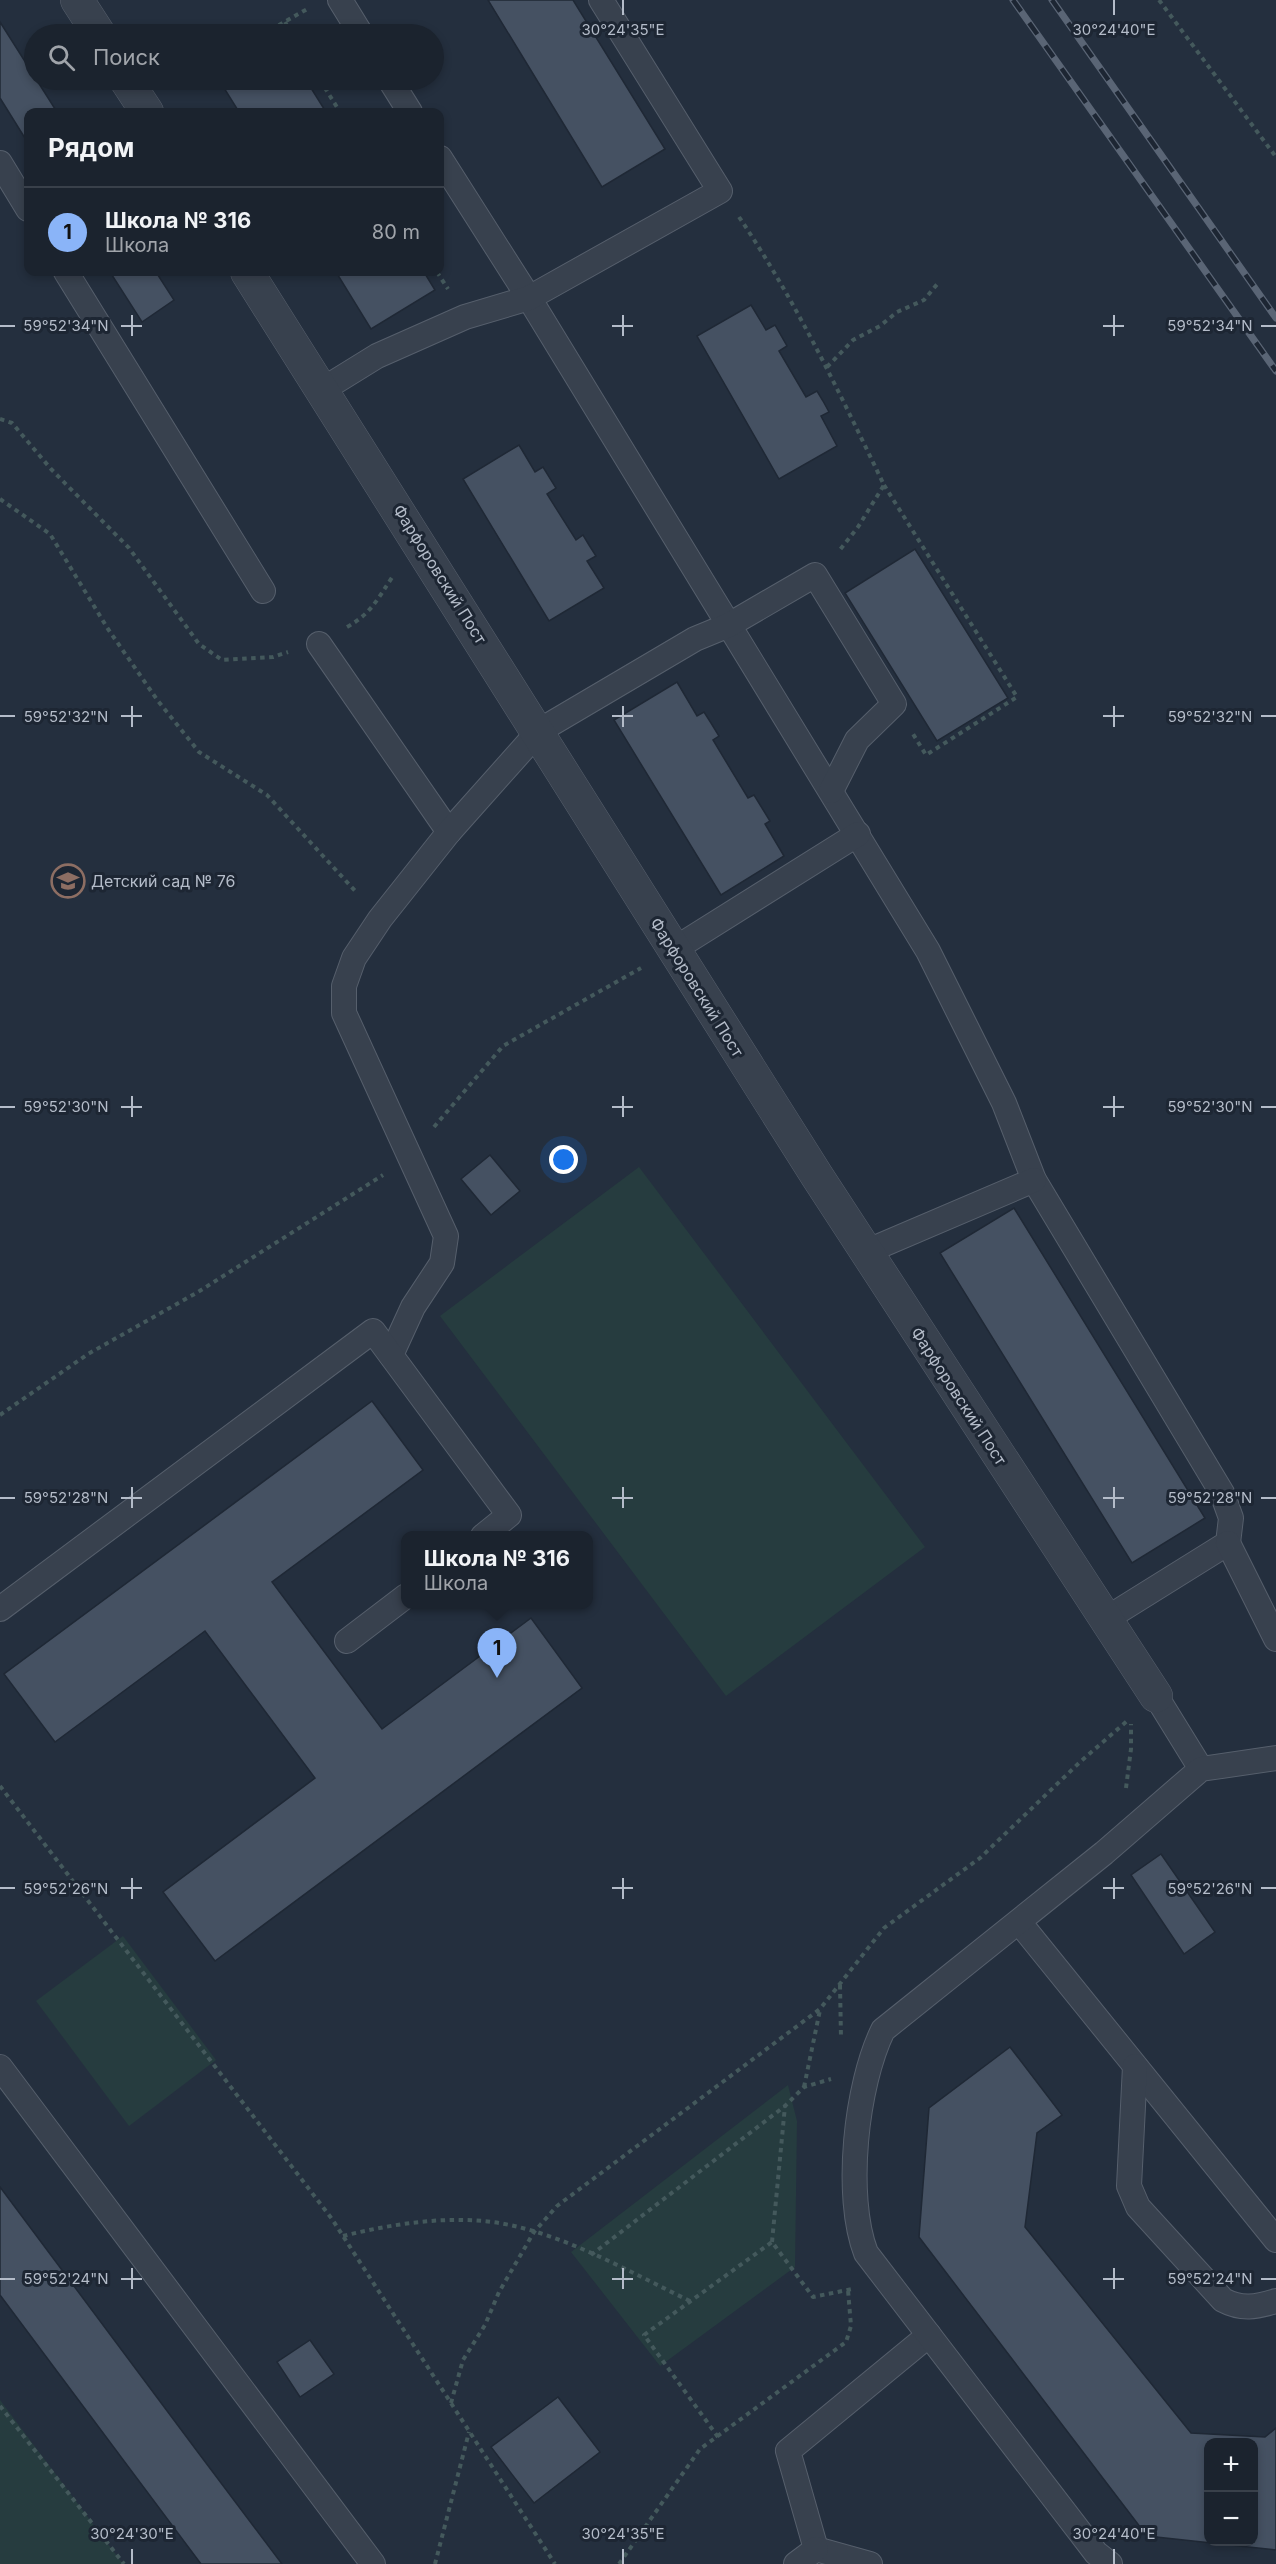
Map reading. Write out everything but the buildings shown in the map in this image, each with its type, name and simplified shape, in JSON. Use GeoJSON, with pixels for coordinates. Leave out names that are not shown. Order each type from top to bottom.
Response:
{"type":"FeatureCollection","features":[{"type":"Feature","properties":{"kind":"street"},"geometry":{"type":"LineString","coordinates":[[78,0],[93,24]]}},
{"type":"Feature","properties":{"kind":"street"},"geometry":{"type":"LineString","coordinates":[[133,90],[144,108]]}},
{"type":"Feature","properties":{"kind":"street","name":"Фарфоровский Пост"},"geometry":{"type":"LineString","coordinates":[[250,276],[539,731],[817,1176],[868,1251],[916,1331],[1156,1695]]}},
{"type":"Feature","properties":{"kind":"lane"},"geometry":{"type":"LineString","coordinates":[[340,0],[355,24]]}},
{"type":"Feature","properties":{"kind":"lane"},"geometry":{"type":"LineString","coordinates":[[322,390],[377,356],[465,317],[529,298],[720,191],[601,0]]}},
{"type":"Feature","properties":{"kind":"lane"},"geometry":{"type":"LineString","coordinates":[[396,90],[408,108]]}},
{"type":"Feature","properties":{"kind":"lane"},"geometry":{"type":"LineString","coordinates":[[0,163],[24,202]]}},
{"type":"Feature","properties":{"kind":"lane"},"geometry":{"type":"LineString","coordinates":[[444,164],[529,298],[928,951],[1004,1103],[1034,1180],[1222,1493],[1231,1518],[1228,1543],[1276,1639]]}},
{"type":"Feature","properties":{"kind":"lane"},"geometry":{"type":"LineString","coordinates":[[68,276],[263,591]]}},
{"type":"Feature","properties":{"kind":"lane"},"geometry":{"type":"LineString","coordinates":[[391,1355],[413,1307],[442,1263],[447,1236],[344,1013],[344,986],[354,958],[380,919],[449,832],[539,731],[695,639],[729,625],[815,575],[894,704],[857,740],[831,790]]}},
{"type":"Feature","properties":{"kind":"lane"},"geometry":{"type":"LineString","coordinates":[[319,644],[449,832]]}},
{"type":"Feature","properties":{"kind":"lane"},"geometry":{"type":"LineString","coordinates":[[674,950],[858,834]]}},
{"type":"Feature","properties":{"kind":"lane"},"geometry":{"type":"LineString","coordinates":[[868,1251],[1034,1180]]}},
{"type":"Feature","properties":{"kind":"lane"},"geometry":{"type":"LineString","coordinates":[[0,1609],[373,1330],[509,1515],[489,1531]]}},
{"type":"Feature","properties":{"kind":"lane"},"geometry":{"type":"LineString","coordinates":[[1106,1619],[1228,1543]]}},
{"type":"Feature","properties":{"kind":"lane"},"geometry":{"type":"LineString","coordinates":[[348,1641],[401,1599]]}},
{"type":"Feature","properties":{"kind":"lane"},"geometry":{"type":"LineString","coordinates":[[1156,1695],[1201,1769]]}},
{"type":"Feature","properties":{"kind":"lane"},"geometry":{"type":"LineString","coordinates":[[1095,2560],[866,2253],[859,2234],[854,2162],[872,2052],[883,2030],[1104,1853],[1201,1769],[1276,1758]]}},
{"type":"Feature","properties":{"kind":"lane"},"geometry":{"type":"LineString","coordinates":[[1019,1922],[1276,2240]]}},
{"type":"Feature","properties":{"kind":"lane"},"geometry":{"type":"LineString","coordinates":[[1136,2066],[1129,2186],[1138,2207],[1223,2300],[1238,2307],[1256,2307],[1276,2301]]}},
{"type":"Feature","properties":{"kind":"lane"},"geometry":{"type":"LineString","coordinates":[[0,2067],[374,2564]]}},
{"type":"Feature","properties":{"kind":"lane"},"geometry":{"type":"LineString","coordinates":[[816,2549],[788,2451],[929,2335]]}},
{"type":"Feature","properties":{"kind":"lane"},"geometry":{"type":"LineString","coordinates":[[796,2564],[816,2549]]}},
{"type":"Feature","properties":{"kind":"lane"},"geometry":{"type":"LineString","coordinates":[[816,2549],[870,2564]]}},
{"type":"Feature","properties":{"kind":"path"},"geometry":{"type":"LineString","coordinates":[[1159,0],[1276,157]]}},
{"type":"Feature","properties":{"kind":"path"},"geometry":{"type":"LineString","coordinates":[[281,24],[313,6]]}},
{"type":"Feature","properties":{"kind":"path"},"geometry":{"type":"LineString","coordinates":[[326,90],[338,108]]}},
{"type":"Feature","properties":{"kind":"path"},"geometry":{"type":"LineString","coordinates":[[720,191],[762,251],[826,366],[884,485],[1017,697],[926,755],[894,704]]}},
{"type":"Feature","properties":{"kind":"path"},"geometry":{"type":"LineString","coordinates":[[826,366],[853,340],[880,326],[897,312],[924,300],[939,282]]}},
{"type":"Feature","properties":{"kind":"path"},"geometry":{"type":"LineString","coordinates":[[0,419],[12,423],[51,469],[129,548],[199,644],[222,660],[273,657],[319,644],[360,620],[373,608],[392,578],[421,544]]}},
{"type":"Feature","properties":{"kind":"path"},"geometry":{"type":"LineString","coordinates":[[815,575],[858,527],[884,485]]}},
{"type":"Feature","properties":{"kind":"path"},"geometry":{"type":"LineString","coordinates":[[0,499],[50,534],[108,630],[158,701],[199,752],[267,795],[380,919]]}},
{"type":"Feature","properties":{"kind":"path"},"geometry":{"type":"LineString","coordinates":[[0,1416],[88,1354],[253,1258],[374,1182],[409,1155],[503,1046],[674,950]]}},
{"type":"Feature","properties":{"kind":"path"},"geometry":{"type":"LineString","coordinates":[[451,2403],[464,2360],[534,2232],[558,2206],[820,2009],[884,1928],[980,1858],[1080,1762],[1131,1717],[1131,1749],[1124,1795]]}},
{"type":"Feature","properties":{"kind":"path"},"geometry":{"type":"LineString","coordinates":[[0,1786],[343,2236],[555,2564]]}},
{"type":"Feature","properties":{"kind":"path"},"geometry":{"type":"LineString","coordinates":[[840,1984],[841,2048]]}},
{"type":"Feature","properties":{"kind":"path"},"geometry":{"type":"LineString","coordinates":[[804,2087],[820,2009]]}},
{"type":"Feature","properties":{"kind":"path"},"geometry":{"type":"LineString","coordinates":[[591,2254],[785,2106],[804,2087],[836,2078],[866,2082]]}},
{"type":"Feature","properties":{"kind":"path"},"geometry":{"type":"LineString","coordinates":[[785,2106],[772,2242],[813,2297],[888,2282]]}},
{"type":"Feature","properties":{"kind":"path"},"geometry":{"type":"LineString","coordinates":[[343,2236],[381,2226],[460,2219],[485,2221],[534,2232],[591,2254],[691,2301]]}},
{"type":"Feature","properties":{"kind":"path"},"geometry":{"type":"LineString","coordinates":[[718,2437],[644,2335],[772,2242]]}},
{"type":"Feature","properties":{"kind":"path"},"geometry":{"type":"LineString","coordinates":[[619,2564],[700,2449],[846,2342],[851,2326],[848,2290]]}},
{"type":"Feature","properties":{"kind":"path"},"geometry":{"type":"LineString","coordinates":[[0,2406],[124,2564]]}},
{"type":"Feature","properties":{"kind":"path"},"geometry":{"type":"LineString","coordinates":[[435,2564],[470,2432]]}},
{"type":"Feature","properties":{"kind":"green space"},"geometry":{"type":"Polygon","coordinates":[[[639,1167],[925,1547],[726,1696],[440,1316],[639,1167]]]}},
{"type":"Feature","properties":{"kind":"green space"},"geometry":{"type":"Polygon","coordinates":[[[123,1936],[216,2060],[129,2126],[36,2001],[123,1936]]]}},
{"type":"Feature","properties":{"kind":"green space"},"geometry":{"type":"Polygon","coordinates":[[[788,2085],[797,2121],[795,2267],[660,2366],[571,2252],[788,2085]]]}},
{"type":"Feature","properties":{"kind":"green space"},"geometry":{"type":"Polygon","coordinates":[[[0,2400],[123,2564],[0,2564],[0,2400]]]}},
{"type":"Feature","properties":{"kind":"railway"},"geometry":{"type":"LineString","coordinates":[[1013,0],[1276,371]]}},
{"type":"Feature","properties":{"kind":"railway"},"geometry":{"type":"LineString","coordinates":[[1052,0],[1276,318]]}},
{"type":"Feature","properties":{"kind":"place","name":"Детский сад № 76"},"geometry":{"type":"Point","coordinates":[68,881]}},
{"type":"Feature","properties":{"kind":"place","name":"Школа № 316"},"geometry":{"type":"Point","coordinates":[497,1678]}}]}
